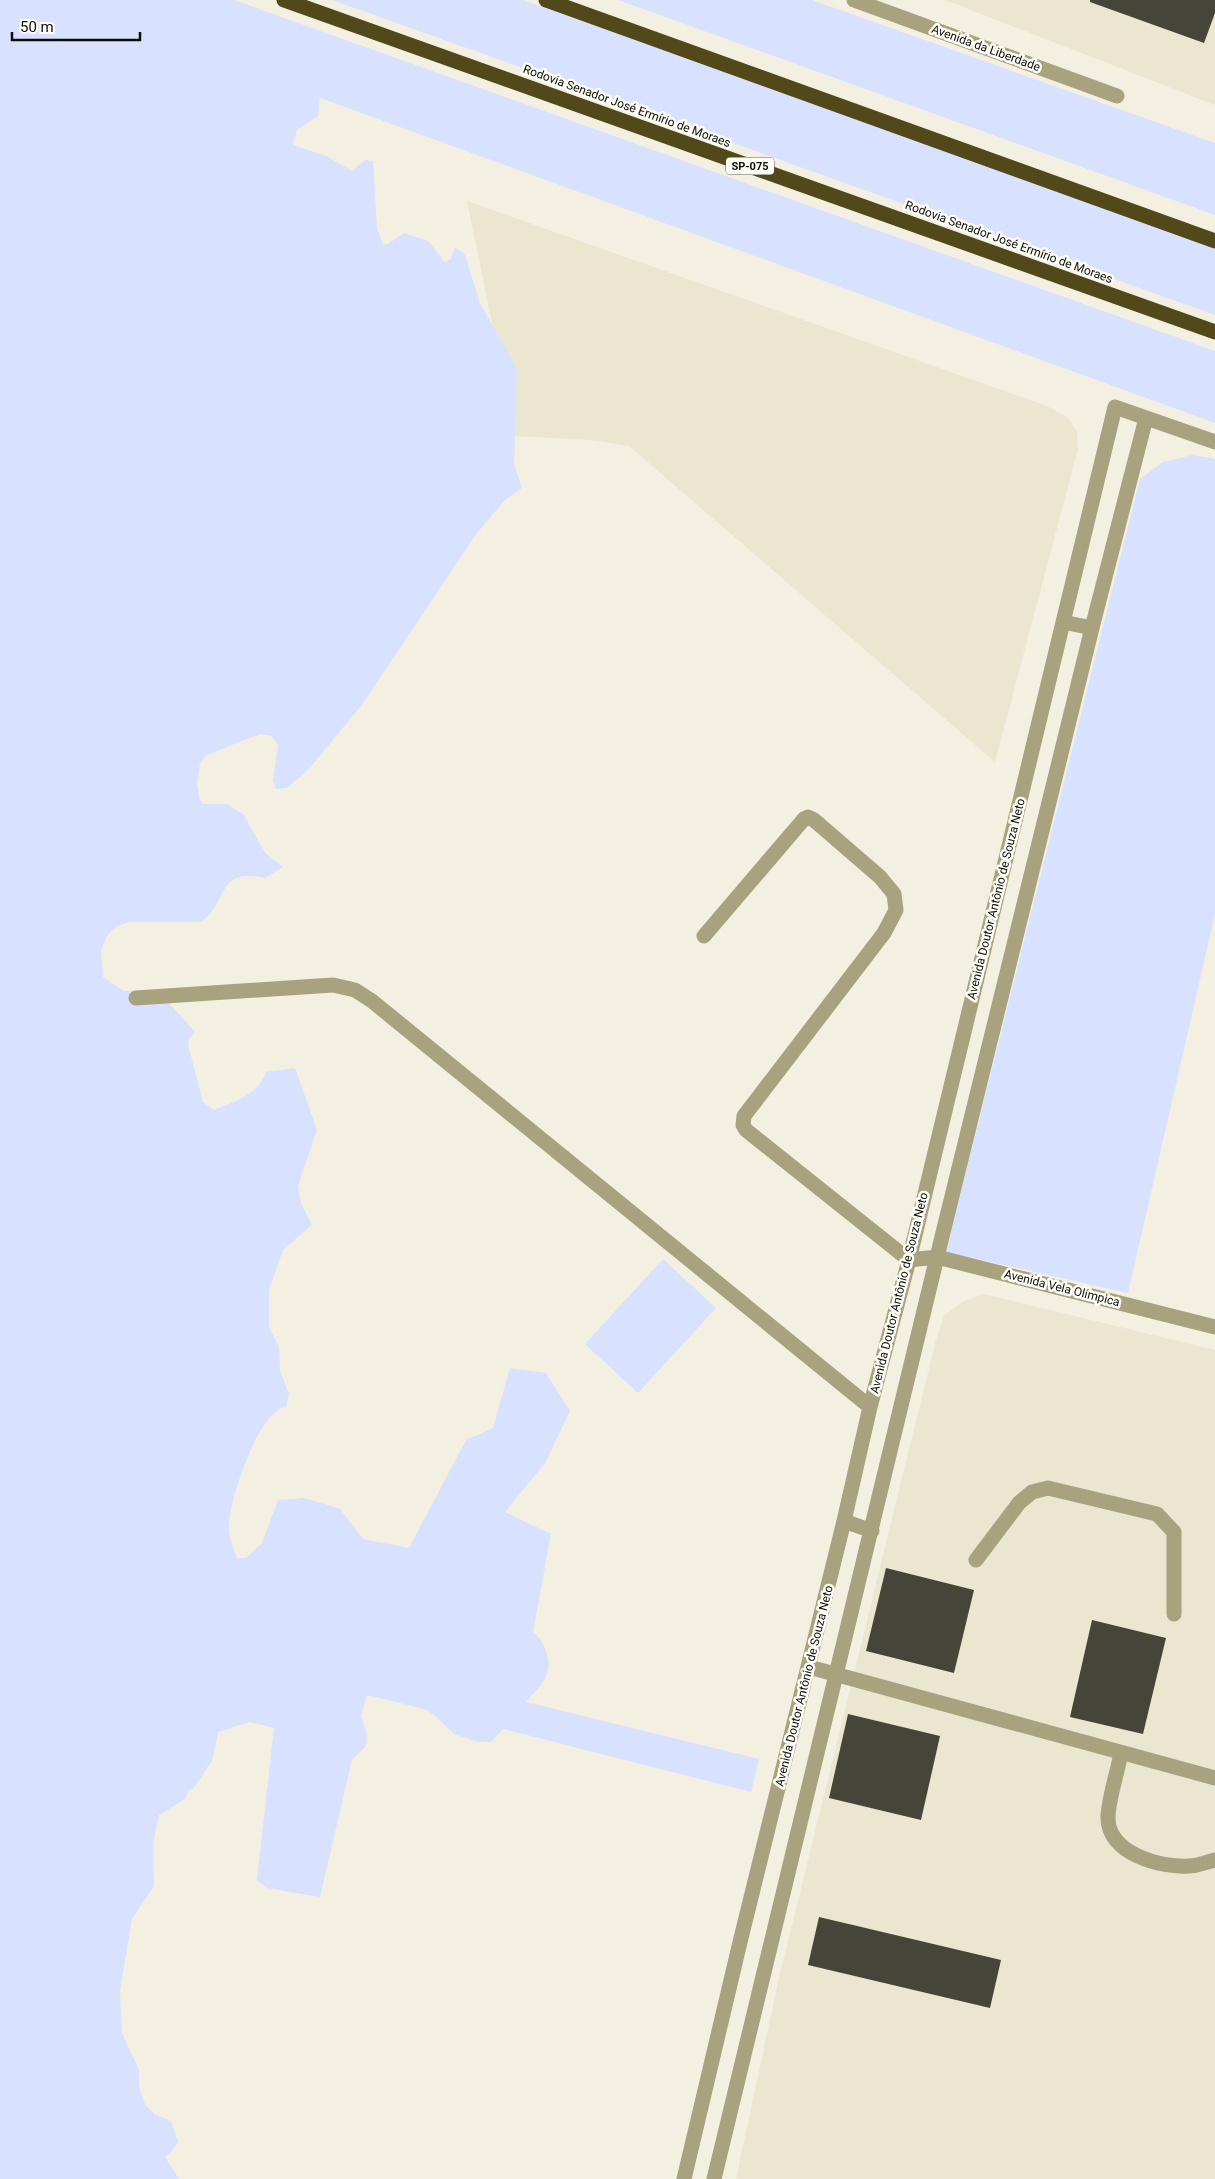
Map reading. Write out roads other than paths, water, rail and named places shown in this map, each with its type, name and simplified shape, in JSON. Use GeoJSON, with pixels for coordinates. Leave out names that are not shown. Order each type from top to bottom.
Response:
{"type":"FeatureCollection","features":[{"type":"Feature","properties":{"kind":"highway","name":"Rodovia Senador José Ermírio de Moraes"},"geometry":{"type":"LineString","coordinates":[[284,0],[1215,332]]}},
{"type":"Feature","properties":{"kind":"highway"},"geometry":{"type":"LineString","coordinates":[[546,0],[1215,241]]}},
{"type":"Feature","properties":{"kind":"street","name":"Avenida da Liberdade"},"geometry":{"type":"LineString","coordinates":[[854,0],[1117,96]]}},
{"type":"Feature","properties":{"kind":"street","name":"Avenida Doutor Antônio de Souza Neto"},"geometry":{"type":"LineString","coordinates":[[684,2179],[741,1938],[809,1667],[870,1407],[908,1260],[1115,406],[1146,418]]}},
{"type":"Feature","properties":{"kind":"street"},"geometry":{"type":"LineString","coordinates":[[714,2179],[937,1257],[1092,628],[1146,418],[1215,442]]}},
{"type":"Feature","properties":{"kind":"street"},"geometry":{"type":"LineString","coordinates":[[1063,622],[1092,628]]}},
{"type":"Feature","properties":{"kind":"street"},"geometry":{"type":"LineString","coordinates":[[704,936],[804,819],[808,817],[880,876],[894,894],[896,910],[884,933],[744,1116],[743,1125],[746,1130],[908,1260]]}},
{"type":"Feature","properties":{"kind":"street"},"geometry":{"type":"LineString","coordinates":[[136,998],[333,985],[355,990],[372,1001],[870,1407]]}},
{"type":"Feature","properties":{"kind":"street","name":"Avenida Vela Olímpica"},"geometry":{"type":"LineString","coordinates":[[908,1260],[937,1257],[1215,1327]]}},
{"type":"Feature","properties":{"kind":"street"},"geometry":{"type":"LineString","coordinates":[[976,1560],[1019,1503],[1032,1492],[1048,1488],[1157,1514],[1174,1532],[1174,1614]]}},
{"type":"Feature","properties":{"kind":"street"},"geometry":{"type":"LineString","coordinates":[[844,1521],[872,1531]]}},
{"type":"Feature","properties":{"kind":"street"},"geometry":{"type":"LineString","coordinates":[[809,1667],[836,1676],[1215,1778]]}},
{"type":"Feature","properties":{"kind":"street"},"geometry":{"type":"LineString","coordinates":[[1121,1753],[1108,1818],[1111,1832],[1119,1844],[1148,1862],[1189,1866],[1215,1860]]}}]}
